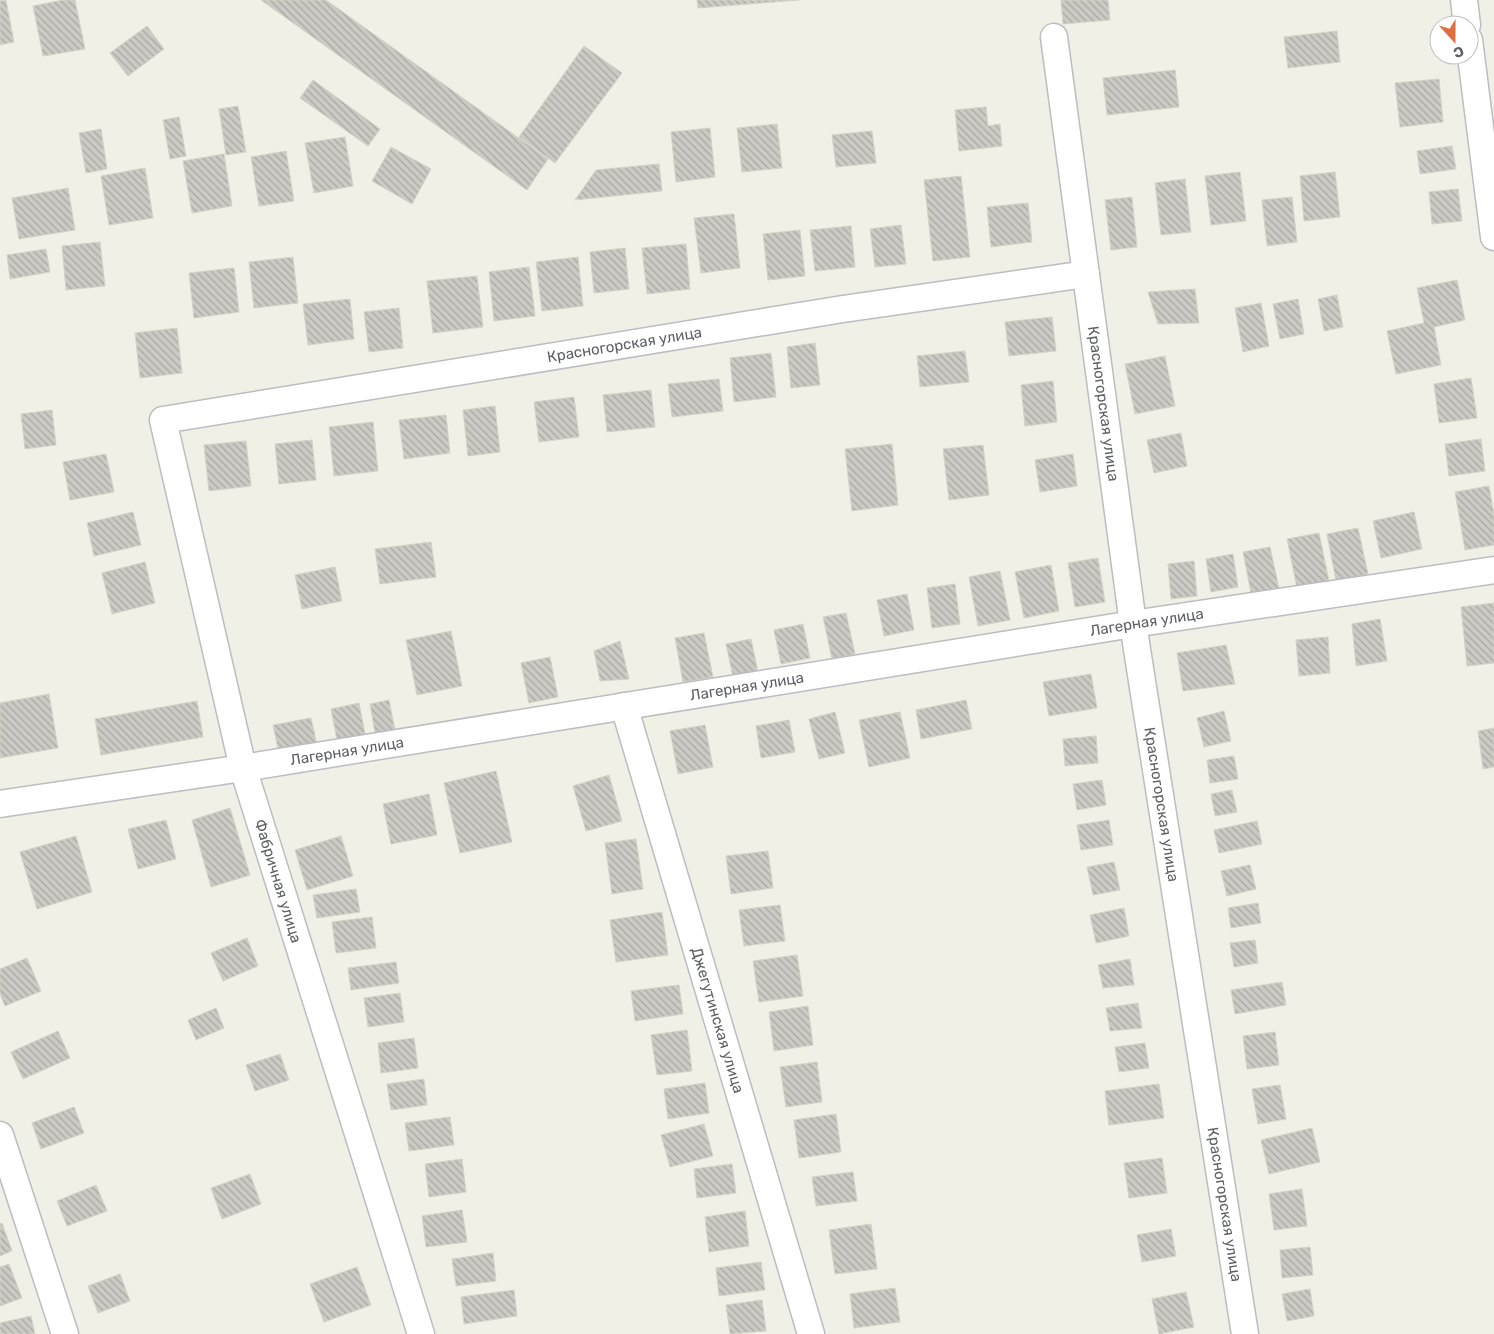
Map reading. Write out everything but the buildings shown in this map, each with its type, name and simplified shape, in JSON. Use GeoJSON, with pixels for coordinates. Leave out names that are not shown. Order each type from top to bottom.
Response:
{"type":"FeatureCollection","features":[{"type":"Feature","properties":{"kind":"street"},"geometry":{"type":"LineString","coordinates":[[1464,0],[1466,15]]}},
{"type":"Feature","properties":{"kind":"street","name":"Красногорская улица"},"geometry":{"type":"LineString","coordinates":[[1054,37],[1133,624],[1245,1334]]}},
{"type":"Feature","properties":{"kind":"street"},"geometry":{"type":"LineString","coordinates":[[1472,65],[1494,237]]}},
{"type":"Feature","properties":{"kind":"street","name":"Красногорская улица"},"geometry":{"type":"LineString","coordinates":[[163,420],[843,309],[1086,274]]}},
{"type":"Feature","properties":{"kind":"street","name":"Фабричная улица"},"geometry":{"type":"LineString","coordinates":[[163,420],[243,768],[421,1334]]}},
{"type":"Feature","properties":{"kind":"street","name":"Лагерная улица"},"geometry":{"type":"LineString","coordinates":[[0,804],[243,768],[1133,624],[1494,570]]}},
{"type":"Feature","properties":{"kind":"street","name":"Джегутинская улица"},"geometry":{"type":"LineString","coordinates":[[624,706],[812,1334]]}},
{"type":"Feature","properties":{"kind":"street"},"geometry":{"type":"LineString","coordinates":[[0,1135],[65,1334]]}}]}
